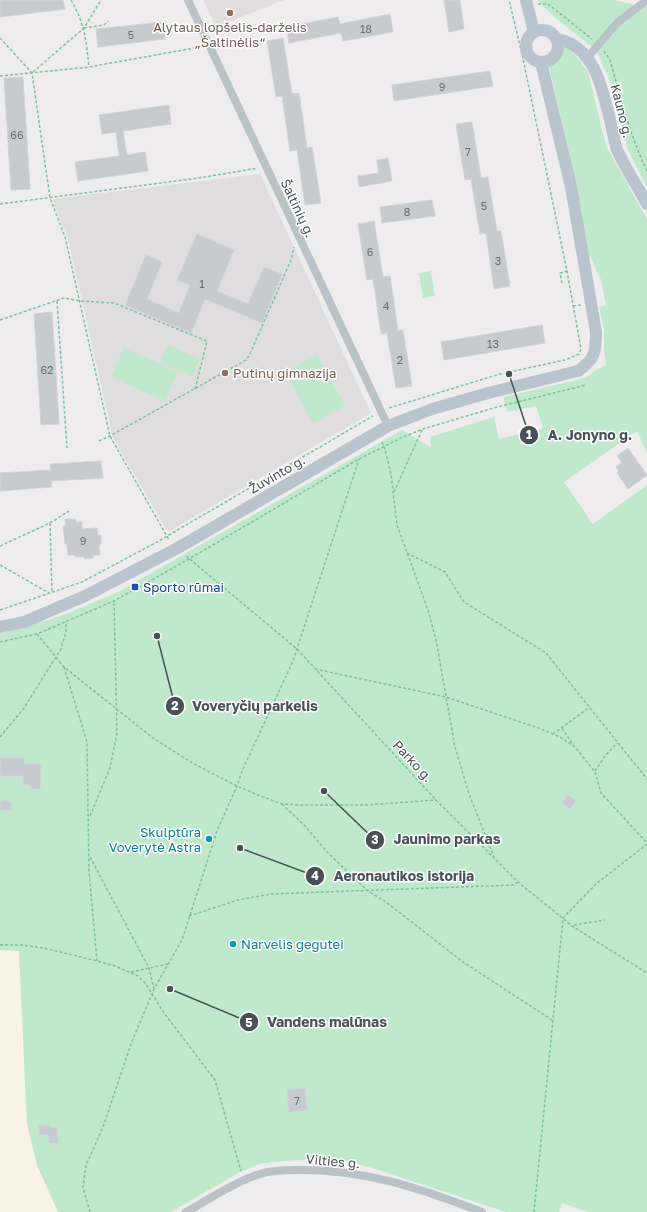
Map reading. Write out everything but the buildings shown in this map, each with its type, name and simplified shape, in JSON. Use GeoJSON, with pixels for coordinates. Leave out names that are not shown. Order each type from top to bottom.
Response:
{"type":"FeatureCollection","features":[{"type":"Feature","properties":{"kind":"street","name":"Šaltinių g."},"geometry":{"type":"LineString","coordinates":[[188,0],[380,412],[388,426]]}},
{"type":"Feature","properties":{"kind":"street"},"geometry":{"type":"LineString","coordinates":[[526,0],[534,32]]}},
{"type":"Feature","properties":{"kind":"street"},"geometry":{"type":"LineString","coordinates":[[587,58],[617,23],[647,0]]}},
{"type":"Feature","properties":{"kind":"street"},"geometry":{"type":"LineString","coordinates":[[544,30],[553,35],[556,39],[558,48],[554,57],[546,62],[541,62],[531,58],[526,48],[527,39],[534,32],[544,30]]}},
{"type":"Feature","properties":{"kind":"street","name":"Kauno g."},"geometry":{"type":"LineString","coordinates":[[556,39],[564,40],[576,46],[587,58],[600,82],[617,149],[647,204]]}},
{"type":"Feature","properties":{"kind":"street","name":"Žuvinto g."},"geometry":{"type":"LineString","coordinates":[[0,627],[24,622],[85,596],[176,548],[388,426],[432,409],[492,392],[578,371],[587,364],[592,358],[596,349],[596,332],[571,187],[541,62]]}},
{"type":"Feature","properties":{"kind":"street","name":"Vilties g."},"geometry":{"type":"LineString","coordinates":[[186,1212],[244,1180],[268,1172],[291,1170],[323,1170],[360,1174],[401,1184],[482,1212]]}},
{"type":"Feature","properties":{"kind":"path"},"geometry":{"type":"LineString","coordinates":[[71,0],[80,15],[84,28],[89,67]]}},
{"type":"Feature","properties":{"kind":"path"},"geometry":{"type":"LineString","coordinates":[[32,73],[84,28],[101,0]]}},
{"type":"Feature","properties":{"kind":"path"},"geometry":{"type":"LineString","coordinates":[[0,610],[82,582],[166,536],[380,412],[404,403],[500,374],[555,362],[579,354],[581,349],[567,271],[522,54],[509,0]]}},
{"type":"Feature","properties":{"kind":"path"},"geometry":{"type":"LineString","coordinates":[[84,28],[104,26],[108,21]]}},
{"type":"Feature","properties":{"kind":"path"},"geometry":{"type":"LineString","coordinates":[[0,38],[32,73]]}},
{"type":"Feature","properties":{"kind":"path"},"geometry":{"type":"LineString","coordinates":[[0,76],[89,67],[197,48],[208,44]]}},
{"type":"Feature","properties":{"kind":"path","name":"Parko g."},"geometry":{"type":"LineString","coordinates":[[32,73],[50,198],[65,237],[110,436],[166,536],[176,548],[297,649],[436,800],[518,882],[572,926],[647,973]]}},
{"type":"Feature","properties":{"kind":"path"},"geometry":{"type":"LineString","coordinates":[[0,204],[198,178],[266,167]]}},
{"type":"Feature","properties":{"kind":"path"},"geometry":{"type":"LineString","coordinates":[[99,441],[246,360],[291,260],[293,248],[300,240]]}},
{"type":"Feature","properties":{"kind":"path"},"geometry":{"type":"LineString","coordinates":[[562,283],[560,273],[567,271]]}},
{"type":"Feature","properties":{"kind":"path"},"geometry":{"type":"LineString","coordinates":[[0,320],[64,298],[80,301],[114,303],[207,341],[195,389]]}},
{"type":"Feature","properties":{"kind":"path"},"geometry":{"type":"LineString","coordinates":[[56,301],[67,448]]}},
{"type":"Feature","properties":{"kind":"path"},"geometry":{"type":"LineString","coordinates":[[0,642],[37,634],[114,601],[190,559],[359,459],[422,429],[497,407],[586,385]]}},
{"type":"Feature","properties":{"kind":"path"},"geometry":{"type":"LineString","coordinates":[[366,420],[384,446],[391,474],[397,525],[428,610],[436,640],[455,747],[469,794],[495,859]]}},
{"type":"Feature","properties":{"kind":"path"},"geometry":{"type":"LineString","coordinates":[[393,494],[422,429]]}},
{"type":"Feature","properties":{"kind":"path"},"geometry":{"type":"LineString","coordinates":[[90,1212],[83,1188],[86,1165],[103,1127],[131,1044],[154,989],[182,940],[217,832],[242,772],[293,661],[359,459]]}},
{"type":"Feature","properties":{"kind":"path"},"geometry":{"type":"LineString","coordinates":[[0,546],[50,523],[69,511]]}},
{"type":"Feature","properties":{"kind":"path"},"geometry":{"type":"LineString","coordinates":[[50,523],[52,592]]}},
{"type":"Feature","properties":{"kind":"path"},"geometry":{"type":"LineString","coordinates":[[406,553],[446,572],[464,602],[546,653],[647,780]]}},
{"type":"Feature","properties":{"kind":"path"},"geometry":{"type":"LineString","coordinates":[[0,564],[49,593]]}},
{"type":"Feature","properties":{"kind":"path"},"geometry":{"type":"LineString","coordinates":[[89,818],[110,768],[117,733],[114,601]]}},
{"type":"Feature","properties":{"kind":"path"},"geometry":{"type":"LineString","coordinates":[[0,737],[24,708],[55,658],[64,640],[66,621]]}},
{"type":"Feature","properties":{"kind":"path"},"geometry":{"type":"LineString","coordinates":[[37,634],[55,658],[64,667],[153,738],[194,764],[237,786],[282,804],[366,805],[436,800]]}},
{"type":"Feature","properties":{"kind":"path"},"geometry":{"type":"LineString","coordinates":[[64,667],[88,742],[89,871],[97,961]]}},
{"type":"Feature","properties":{"kind":"path"},"geometry":{"type":"LineString","coordinates":[[315,669],[446,697],[541,729],[575,747]]}},
{"type":"Feature","properties":{"kind":"path"},"geometry":{"type":"LineString","coordinates":[[553,734],[590,707]]}},
{"type":"Feature","properties":{"kind":"path"},"geometry":{"type":"LineString","coordinates":[[534,1212],[563,918],[596,884],[647,844],[602,793],[595,772],[562,728]]}},
{"type":"Feature","properties":{"kind":"path"},"geometry":{"type":"LineString","coordinates":[[595,772],[605,756],[618,744]]}},
{"type":"Feature","properties":{"kind":"path"},"geometry":{"type":"LineString","coordinates":[[282,804],[305,826],[327,852],[368,891],[386,902],[463,962],[552,1020]]}},
{"type":"Feature","properties":{"kind":"path"},"geometry":{"type":"LineString","coordinates":[[89,856],[149,968],[154,989]]}},
{"type":"Feature","properties":{"kind":"path"},"geometry":{"type":"LineString","coordinates":[[189,916],[238,900],[271,894],[513,885],[518,882]]}},
{"type":"Feature","properties":{"kind":"path"},"geometry":{"type":"LineString","coordinates":[[572,926],[605,920]]}},
{"type":"Feature","properties":{"kind":"path"},"geometry":{"type":"LineString","coordinates":[[0,945],[22,945],[44,948],[97,961],[138,976],[146,984],[164,1013],[215,1080],[244,1180]]}},
{"type":"Feature","properties":{"kind":"path"},"geometry":{"type":"LineString","coordinates":[[130,972],[168,964]]}},
{"type":"Feature","properties":{"kind":"shaded area","name":"Alytaus lopšelis-darželis „Šaltinėlis“"},"geometry":{"type":"Polygon","coordinates":[[[203,0],[284,0],[216,27],[203,0]]]}},
{"type":"Feature","properties":{"kind":"shaded area","name":"Putinų gimnazija"},"geometry":{"type":"Polygon","coordinates":[[[260,174],[371,413],[168,532],[113,438],[68,238],[53,203],[53,199],[260,174]]]}},
{"type":"Feature","properties":{"kind":"shaded area"},"geometry":{"type":"Polygon","coordinates":[[[0,950],[19,951],[27,1124],[37,1165],[58,1212],[0,1212],[0,950]]]}},
{"type":"Feature","properties":{"kind":"green space"},"geometry":{"type":"Polygon","coordinates":[[[537,0],[613,0],[645,7],[647,6],[647,187],[628,150],[608,76],[599,56],[592,47],[553,16],[537,0]]]}},
{"type":"Feature","properties":{"kind":"green space"},"geometry":{"type":"Polygon","coordinates":[[[562,47],[568,49],[576,56],[588,72],[606,146],[647,219],[647,453],[637,431],[564,482],[593,524],[647,485],[647,1212],[588,1212],[562,1203],[559,1212],[506,1212],[366,1166],[333,1160],[305,1160],[259,1164],[238,1173],[171,1212],[58,1212],[37,1165],[27,1124],[19,951],[0,950],[0,633],[61,616],[118,592],[402,430],[430,447],[430,437],[494,417],[499,439],[543,428],[536,406],[507,412],[504,397],[577,380],[590,375],[594,371],[606,365],[604,329],[599,307],[606,305],[601,280],[587,250],[575,181],[547,57],[553,50],[562,47]]]}},
{"type":"Feature","properties":{"kind":"green space"},"geometry":{"type":"Polygon","coordinates":[[[431,271],[435,296],[423,298],[419,273],[431,271]]]}},
{"type":"Feature","properties":{"kind":"green space"},"geometry":{"type":"Polygon","coordinates":[[[168,345],[200,359],[192,377],[160,362],[168,345]]]}},
{"type":"Feature","properties":{"kind":"green space"},"geometry":{"type":"Polygon","coordinates":[[[124,348],[178,372],[165,401],[111,377],[124,348]]]}},
{"type":"Feature","properties":{"kind":"green space"},"geometry":{"type":"Polygon","coordinates":[[[317,355],[345,406],[313,423],[285,372],[317,355]]]}},
{"type":"Feature","properties":{"kind":"place","name":"Alytaus lopšelis-darželis „Šaltinėlis“"},"geometry":{"type":"Point","coordinates":[230,13]}},
{"type":"Feature","properties":{"kind":"place","name":"Putinų gimnazija"},"geometry":{"type":"Point","coordinates":[225,373]}},
{"type":"Feature","properties":{"kind":"place","name":"A. Jonyno g."},"geometry":{"type":"Point","coordinates":[509,374]}},
{"type":"Feature","properties":{"kind":"place","name":"Sporto rūmai"},"geometry":{"type":"Point","coordinates":[135,587]}},
{"type":"Feature","properties":{"kind":"place","name":"Voveryčių parkelis"},"geometry":{"type":"Point","coordinates":[157,636]}},
{"type":"Feature","properties":{"kind":"place","name":"Jaunimo parkas"},"geometry":{"type":"Point","coordinates":[324,791]}},
{"type":"Feature","properties":{"kind":"place","name":"Skulptūra Voverytė Astra"},"geometry":{"type":"Point","coordinates":[209,839]}},
{"type":"Feature","properties":{"kind":"place","name":"Aeronautikos istorija"},"geometry":{"type":"Point","coordinates":[240,848]}},
{"type":"Feature","properties":{"kind":"place","name":"Narvelis gegutei"},"geometry":{"type":"Point","coordinates":[233,944]}},
{"type":"Feature","properties":{"kind":"place","name":"Vandens malūnas"},"geometry":{"type":"Point","coordinates":[170,989]}}]}
